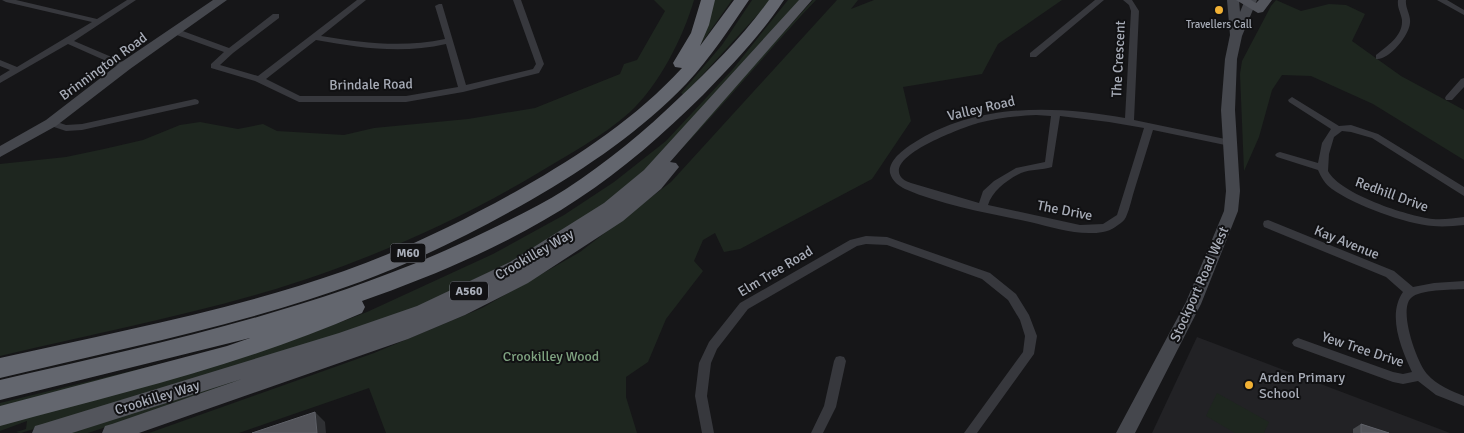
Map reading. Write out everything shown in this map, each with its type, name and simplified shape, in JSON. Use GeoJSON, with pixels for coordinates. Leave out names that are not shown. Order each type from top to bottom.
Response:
{"type":"FeatureCollection","features":[{"type":"Feature","properties":{"kind":"highway","name":"M60"},"geometry":{"type":"LineString","coordinates":[[644,112],[648,101],[690,53],[700,32],[708,0]]}},
{"type":"Feature","properties":{"kind":"highway","name":"M60"},"geometry":{"type":"LineString","coordinates":[[0,368],[208,319],[320,287],[372,268],[439,239],[532,191],[580,162],[627,127],[682,78],[704,53],[742,0]]}},
{"type":"Feature","properties":{"kind":"highway","name":"M60"},"geometry":{"type":"LineString","coordinates":[[0,416],[227,355],[263,343],[327,319],[408,278],[484,243],[580,189],[645,139],[705,84],[732,55],[777,0]]}},
{"type":"Feature","properties":{"kind":"highway","name":"M60"},"geometry":{"type":"LineString","coordinates":[[0,390],[242,331],[408,278]]}},
{"type":"Feature","properties":{"kind":"main road","name":"Brinnington Road"},"geometry":{"type":"LineString","coordinates":[[0,152],[51,123],[125,66],[221,0]]}},
{"type":"Feature","properties":{"kind":"main road","name":"Crookilley Way"},"geometry":{"type":"LineString","coordinates":[[42,433],[339,341],[422,311],[470,290],[516,266],[610,207],[650,174],[806,0]]}},
{"type":"Feature","properties":{"kind":"main road","name":"Crookilley Way"},"geometry":{"type":"LineString","coordinates":[[112,433],[402,333],[460,310],[522,278],[617,217],[655,185],[702,134],[751,74],[820,0]]}},
{"type":"Feature","properties":{"kind":"main road","name":"Stockport Road West"},"geometry":{"type":"LineString","coordinates":[[1125,433],[1193,304],[1227,222],[1232,191],[1229,78],[1236,36],[1233,0]]}},
{"type":"Feature","properties":{"kind":"main road","name":"Stockport Road West"},"geometry":{"type":"LineString","coordinates":[[1236,36],[1254,3]]}},
{"type":"Feature","properties":{"kind":"street"},"geometry":{"type":"LineString","coordinates":[[6,0],[97,21]]}},
{"type":"Feature","properties":{"kind":"street"},"geometry":{"type":"LineString","coordinates":[[0,80],[68,41],[132,0]]}},
{"type":"Feature","properties":{"kind":"street"},"geometry":{"type":"LineString","coordinates":[[259,80],[362,0]]}},
{"type":"Feature","properties":{"kind":"street","name":"Brindale Road"},"geometry":{"type":"LineString","coordinates":[[230,51],[214,66],[259,80],[299,99],[406,99],[463,89],[536,71],[540,64],[517,0]]}},
{"type":"Feature","properties":{"kind":"street"},"geometry":{"type":"LineString","coordinates":[[1033,55],[1100,0]]}},
{"type":"Feature","properties":{"kind":"street","name":"The Crescent"},"geometry":{"type":"LineString","coordinates":[[1127,0],[1132,4],[1135,11],[1129,122]]}},
{"type":"Feature","properties":{"kind":"street"},"geometry":{"type":"LineString","coordinates":[[1379,57],[1402,36],[1406,20],[1400,5],[1402,0]]}},
{"type":"Feature","properties":{"kind":"street"},"geometry":{"type":"LineString","coordinates":[[1441,0],[1464,13]]}},
{"type":"Feature","properties":{"kind":"street"},"geometry":{"type":"LineString","coordinates":[[439,6],[463,89]]}},
{"type":"Feature","properties":{"kind":"street"},"geometry":{"type":"LineString","coordinates":[[177,32],[230,51],[276,16]]}},
{"type":"Feature","properties":{"kind":"street"},"geometry":{"type":"LineString","coordinates":[[314,37],[376,48],[426,47],[450,41]]}},
{"type":"Feature","properties":{"kind":"street"},"geometry":{"type":"LineString","coordinates":[[68,41],[125,66]]}},
{"type":"Feature","properties":{"kind":"street"},"geometry":{"type":"LineString","coordinates":[[0,63],[18,70]]}},
{"type":"Feature","properties":{"kind":"street"},"geometry":{"type":"LineString","coordinates":[[1448,98],[1464,81]]}},
{"type":"Feature","properties":{"kind":"street"},"geometry":{"type":"LineString","coordinates":[[1292,100],[1336,128],[1352,128],[1375,136],[1464,192]]}},
{"type":"Feature","properties":{"kind":"street"},"geometry":{"type":"LineString","coordinates":[[51,123],[66,128],[82,127],[195,102]]}},
{"type":"Feature","properties":{"kind":"street"},"geometry":{"type":"LineString","coordinates":[[983,206],[986,194],[1019,170],[1049,165],[1056,113]]}},
{"type":"Feature","properties":{"kind":"street","name":"Valley Road"},"geometry":{"type":"LineString","coordinates":[[895,172],[896,162],[913,147],[942,132],[1010,114],[1056,113],[1129,122],[1149,127]]}},
{"type":"Feature","properties":{"kind":"street"},"geometry":{"type":"LineString","coordinates":[[1149,127],[1230,143]]}},
{"type":"Feature","properties":{"kind":"street","name":"The Drive"},"geometry":{"type":"LineString","coordinates":[[895,172],[898,181],[908,187],[942,198],[1080,229],[1098,230],[1110,228],[1121,217],[1149,127]]}},
{"type":"Feature","properties":{"kind":"street"},"geometry":{"type":"LineString","coordinates":[[1280,155],[1322,168],[1329,135],[1336,128]]}},
{"type":"Feature","properties":{"kind":"street","name":"Redhill Drive"},"geometry":{"type":"LineString","coordinates":[[1322,168],[1327,178],[1336,187],[1351,196],[1427,222],[1464,221]]}},
{"type":"Feature","properties":{"kind":"street","name":"Kay Avenue"},"geometry":{"type":"LineString","coordinates":[[1268,224],[1390,274],[1411,292]]}},
{"type":"Feature","properties":{"kind":"street","name":"Elm Tree Road"},"geometry":{"type":"LineString","coordinates":[[708,433],[701,396],[705,363],[713,346],[744,306],[854,242],[866,240],[887,241],[986,276],[1012,297],[1025,318],[1031,336],[1028,354],[970,433]]}},
{"type":"Feature","properties":{"kind":"street"},"geometry":{"type":"LineString","coordinates":[[1411,292],[1464,285]]}},
{"type":"Feature","properties":{"kind":"street","name":"Yew Tree Drive"},"geometry":{"type":"LineString","coordinates":[[1411,292],[1404,299],[1401,311],[1411,359],[1420,375],[1431,385],[1447,395],[1464,401]]}},
{"type":"Feature","properties":{"kind":"street","name":"Yew Tree Drive"},"geometry":{"type":"LineString","coordinates":[[1298,343],[1393,378],[1403,379],[1420,375]]}},
{"type":"Feature","properties":{"kind":"street"},"geometry":{"type":"LineString","coordinates":[[817,433],[830,407],[840,361]]}},
{"type":"Feature","properties":{"kind":"shaded area","name":"Arden Primary School"},"geometry":{"type":"Polygon","coordinates":[[[1197,337],[1450,433],[1152,433],[1197,337]]]}},
{"type":"Feature","properties":{"kind":"green space"},"geometry":{"type":"Polygon","coordinates":[[[654,0],[694,0],[677,45],[660,75],[641,101],[630,112],[597,137],[473,209],[404,242],[333,270],[262,293],[0,356],[0,164],[66,157],[143,140],[180,125],[200,122],[238,129],[263,124],[277,131],[344,135],[374,128],[468,119],[535,108],[620,74],[624,64],[637,60],[665,11],[654,0]]]}},
{"type":"Feature","properties":{"kind":"green space"},"geometry":{"type":"Polygon","coordinates":[[[713,0],[732,0],[698,48],[713,0]]]}},
{"type":"Feature","properties":{"kind":"green space"},"geometry":{"type":"Polygon","coordinates":[[[752,0],[771,0],[684,95],[681,93],[722,45],[752,0]]]}},
{"type":"Feature","properties":{"kind":"green space"},"geometry":{"type":"Polygon","coordinates":[[[788,0],[802,0],[658,158],[608,202],[545,245],[411,310],[310,344],[21,433],[16,432],[26,429],[27,421],[0,431],[0,424],[291,341],[367,312],[493,254],[564,215],[614,182],[666,141],[733,69],[788,0]]]}},
{"type":"Feature","properties":{"kind":"green space"},"geometry":{"type":"Polygon","coordinates":[[[813,0],[816,0],[696,134],[671,159],[618,208],[581,236],[542,261],[502,283],[460,302],[373,337],[88,433],[55,433],[367,335],[452,302],[493,284],[534,262],[573,238],[611,211],[659,169],[813,0]]]}},
{"type":"Feature","properties":{"kind":"green space","name":"Crookilley Wood"},"geometry":{"type":"Polygon","coordinates":[[[837,0],[858,0],[851,9],[874,0],[1062,0],[998,44],[982,74],[903,87],[911,121],[872,179],[740,249],[724,252],[715,233],[703,240],[694,261],[703,271],[666,319],[648,362],[626,377],[626,397],[637,433],[386,433],[369,388],[239,433],[149,433],[374,353],[482,308],[580,252],[671,182],[837,0]]]}},
{"type":"Feature","properties":{"kind":"green space"},"geometry":{"type":"Polygon","coordinates":[[[1276,0],[1301,11],[1329,4],[1346,5],[1365,14],[1352,41],[1401,76],[1464,110],[1464,160],[1373,104],[1311,76],[1282,75],[1272,90],[1259,137],[1244,171],[1240,74],[1242,61],[1276,0]]]}},
{"type":"Feature","properties":{"kind":"green space"},"geometry":{"type":"Polygon","coordinates":[[[176,360],[0,410],[0,403],[176,360]]]}},
{"type":"Feature","properties":{"kind":"green space"},"geometry":{"type":"Polygon","coordinates":[[[1217,393],[1269,422],[1264,433],[1235,433],[1206,416],[1217,393]]]}},
{"type":"Feature","properties":{"kind":"building"},"geometry":{"type":"Polygon","coordinates":[[[315,412],[317,433],[252,433],[315,412]]]}},
{"type":"Feature","properties":{"kind":"building"},"geometry":{"type":"Polygon","coordinates":[[[1361,424],[1389,433],[1361,433],[1361,424]]]}},
{"type":"Feature","properties":{"kind":"place","name":"Travellers Call"},"geometry":{"type":"Point","coordinates":[1219,10]}},
{"type":"Feature","properties":{"kind":"place","name":"Arden Primary School"},"geometry":{"type":"Point","coordinates":[1249,385]}}]}
